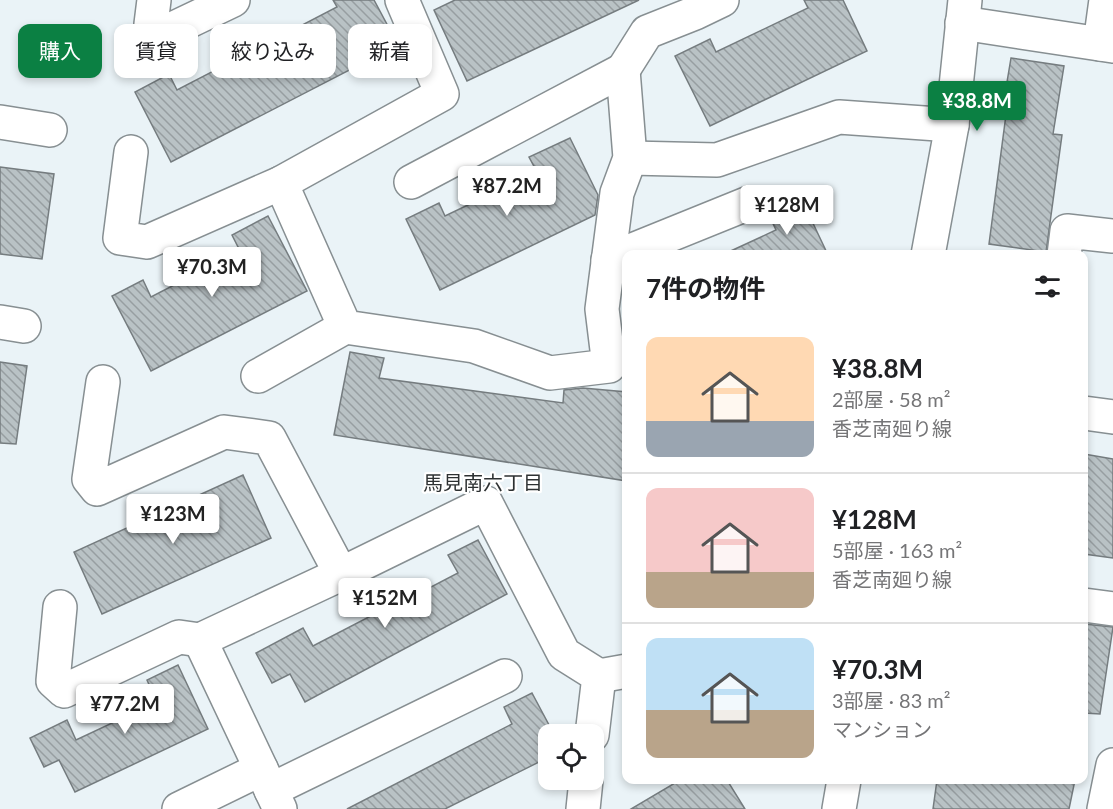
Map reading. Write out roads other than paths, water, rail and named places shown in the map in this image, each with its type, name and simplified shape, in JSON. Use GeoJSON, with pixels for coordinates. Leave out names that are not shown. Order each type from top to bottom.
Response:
{"type":"FeatureCollection","features":[{"type":"Feature","properties":{"kind":"street"},"geometry":{"type":"LineString","coordinates":[[154,0],[151,24],[162,34],[233,0]]}},
{"type":"Feature","properties":{"kind":"street"},"geometry":{"type":"LineString","coordinates":[[130,152],[120,238],[147,242],[281,183],[442,94],[402,0]]}},
{"type":"Feature","properties":{"kind":"street"},"geometry":{"type":"LineString","coordinates":[[929,250],[952,125],[963,12],[1107,45],[1106,0]]}},
{"type":"Feature","properties":{"kind":"street"},"geometry":{"type":"LineString","coordinates":[[411,182],[623,70],[647,32],[702,4]]}},
{"type":"Feature","properties":{"kind":"street"},"geometry":{"type":"LineString","coordinates":[[258,376],[345,327],[474,346],[550,373],[618,367],[602,309],[616,193],[630,158],[623,70]]}},
{"type":"Feature","properties":{"kind":"street"},"geometry":{"type":"LineString","coordinates":[[630,158],[717,160],[839,117],[952,125]]}},
{"type":"Feature","properties":{"kind":"street"},"geometry":{"type":"LineString","coordinates":[[0,122],[50,130]]}},
{"type":"Feature","properties":{"kind":"street"},"geometry":{"type":"LineString","coordinates":[[281,183],[345,327]]}},
{"type":"Feature","properties":{"kind":"street"},"geometry":{"type":"LineString","coordinates":[[633,250],[749,203]]}},
{"type":"Feature","properties":{"kind":"street"},"geometry":{"type":"LineString","coordinates":[[1065,250],[1067,231],[1113,236]]}},
{"type":"Feature","properties":{"kind":"street"},"geometry":{"type":"LineString","coordinates":[[608,260],[622,254]]}},
{"type":"Feature","properties":{"kind":"street"},"geometry":{"type":"LineString","coordinates":[[103,382],[89,479],[97,489],[224,432],[269,438],[341,574]]}},
{"type":"Feature","properties":{"kind":"street"},"geometry":{"type":"LineString","coordinates":[[1088,414],[1113,417]]}},
{"type":"Feature","properties":{"kind":"street"},"geometry":{"type":"LineString","coordinates":[[60,607],[53,681],[63,691],[179,637],[200,640],[486,503],[564,654],[613,673],[596,724]]}},
{"type":"Feature","properties":{"kind":"street"},"geometry":{"type":"LineString","coordinates":[[1088,606],[1113,609]]}},
{"type":"Feature","properties":{"kind":"street"},"geometry":{"type":"LineString","coordinates":[[200,640],[270,790]]}},
{"type":"Feature","properties":{"kind":"street"},"geometry":{"type":"LineString","coordinates":[[179,809],[270,790],[505,676]]}},
{"type":"Feature","properties":{"kind":"street"},"geometry":{"type":"LineString","coordinates":[[1104,809],[1113,765]]}},
{"type":"Feature","properties":{"kind":"street"},"geometry":{"type":"LineString","coordinates":[[839,809],[843,784]]}},
{"type":"Feature","properties":{"kind":"street"},"geometry":{"type":"LineString","coordinates":[[583,809],[585,790]]}},
{"type":"Feature","properties":{"kind":"district","name":"馬見南六丁目"},"geometry":{"type":"Point","coordinates":[483,483]}}]}
